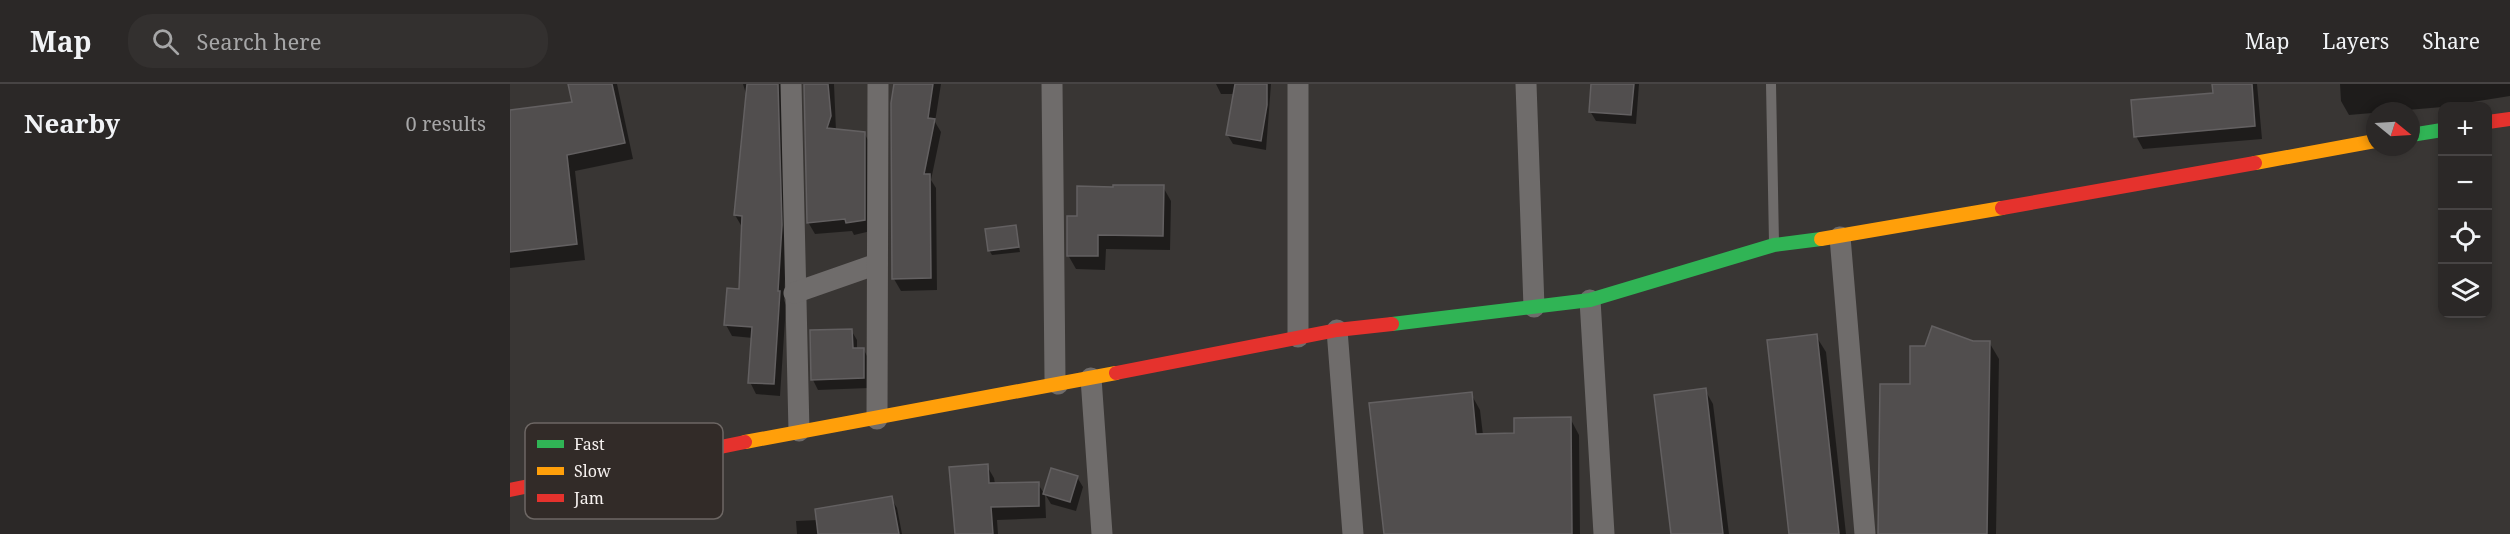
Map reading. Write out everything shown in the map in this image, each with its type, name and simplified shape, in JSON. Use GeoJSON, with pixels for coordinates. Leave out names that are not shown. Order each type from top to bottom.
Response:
{"type":"FeatureCollection","features":[{"type":"Feature","properties":{"kind":"street"},"geometry":{"type":"LineString","coordinates":[[791,84],[799,431]]}},
{"type":"Feature","properties":{"kind":"street"},"geometry":{"type":"LineString","coordinates":[[877,419],[878,84]]}},
{"type":"Feature","properties":{"kind":"street"},"geometry":{"type":"LineString","coordinates":[[1052,84],[1055,378],[1058,384]]}},
{"type":"Feature","properties":{"kind":"street"},"geometry":{"type":"LineString","coordinates":[[1298,84],[1298,338]]}},
{"type":"Feature","properties":{"kind":"street"},"geometry":{"type":"LineString","coordinates":[[1526,84],[1534,307]]}},
{"type":"Feature","properties":{"kind":"street"},"geometry":{"type":"LineString","coordinates":[[2492,121],[2510,119]]}},
{"type":"Feature","properties":{"kind":"street"},"geometry":{"type":"LineString","coordinates":[[2420,134],[2438,131]]}},
{"type":"Feature","properties":{"kind":"street"},"geometry":{"type":"LineString","coordinates":[[723,447],[1337,330],[1590,300],[1774,245],[1840,237],[2366,143]]}},
{"type":"Feature","properties":{"kind":"street"},"geometry":{"type":"LineString","coordinates":[[1840,237],[1865,534]]}},
{"type":"Feature","properties":{"kind":"street"},"geometry":{"type":"LineString","coordinates":[[795,293],[878,264]]}},
{"type":"Feature","properties":{"kind":"street"},"geometry":{"type":"LineString","coordinates":[[1590,300],[1604,534]]}},
{"type":"Feature","properties":{"kind":"street"},"geometry":{"type":"LineString","coordinates":[[1337,330],[1353,534]]}},
{"type":"Feature","properties":{"kind":"street"},"geometry":{"type":"LineString","coordinates":[[1091,378],[1102,534]]}},
{"type":"Feature","properties":{"kind":"street"},"geometry":{"type":"LineString","coordinates":[[510,490],[525,487]]}},
{"type":"Feature","properties":{"kind":"lane"},"geometry":{"type":"LineString","coordinates":[[1771,84],[1774,245]]}},
{"type":"Feature","properties":{"kind":"building"},"geometry":{"type":"Polygon","coordinates":[[[568,84],[612,84],[625,143],[567,155],[577,244],[510,252],[510,110],[572,102],[568,84]]]}},
{"type":"Feature","properties":{"kind":"building"},"geometry":{"type":"Polygon","coordinates":[[[747,84],[778,84],[782,225],[774,384],[748,383],[752,327],[724,325],[727,288],[739,289],[742,216],[734,215],[747,84]]]}},
{"type":"Feature","properties":{"kind":"building"},"geometry":{"type":"Polygon","coordinates":[[[804,84],[828,84],[831,116],[827,128],[865,132],[865,220],[846,223],[845,219],[807,223],[804,84]]]}},
{"type":"Feature","properties":{"kind":"building"},"geometry":{"type":"Polygon","coordinates":[[[894,84],[933,84],[928,118],[935,119],[924,174],[930,174],[931,278],[892,279],[891,103],[894,84]]]}},
{"type":"Feature","properties":{"kind":"building"},"geometry":{"type":"Polygon","coordinates":[[[1235,84],[1267,84],[1267,105],[1261,141],[1226,135],[1235,84]]]}},
{"type":"Feature","properties":{"kind":"building"},"geometry":{"type":"Polygon","coordinates":[[[1591,84],[1634,84],[1631,115],[1589,112],[1591,84]]]}},
{"type":"Feature","properties":{"kind":"building"},"geometry":{"type":"Polygon","coordinates":[[[2212,84],[2252,84],[2255,126],[2134,137],[2131,100],[2213,93],[2212,84]]]}},
{"type":"Feature","properties":{"kind":"building"},"geometry":{"type":"Polygon","coordinates":[[[1113,185],[1164,185],[1163,236],[1098,235],[1098,256],[1067,256],[1067,216],[1077,216],[1077,186],[1113,187],[1113,185]]]}},
{"type":"Feature","properties":{"kind":"building"},"geometry":{"type":"Polygon","coordinates":[[[1016,225],[1019,247],[988,251],[985,229],[1016,225]]]}},
{"type":"Feature","properties":{"kind":"building"},"geometry":{"type":"Polygon","coordinates":[[[1932,326],[1973,341],[1990,341],[1987,534],[1878,534],[1880,384],[1910,384],[1910,346],[1925,346],[1932,326]]]}},
{"type":"Feature","properties":{"kind":"building"},"geometry":{"type":"Polygon","coordinates":[[[852,329],[853,348],[864,348],[864,378],[811,380],[810,330],[852,329]]]}},
{"type":"Feature","properties":{"kind":"building"},"geometry":{"type":"Polygon","coordinates":[[[1817,334],[1839,534],[1789,534],[1767,340],[1817,334]]]}},
{"type":"Feature","properties":{"kind":"building"},"geometry":{"type":"Polygon","coordinates":[[[1706,388],[1723,534],[1671,534],[1654,395],[1706,388]]]}},
{"type":"Feature","properties":{"kind":"building"},"geometry":{"type":"Polygon","coordinates":[[[1472,392],[1476,434],[1514,433],[1514,418],[1571,417],[1572,534],[1384,534],[1369,403],[1472,392]]]}},
{"type":"Feature","properties":{"kind":"building"},"geometry":{"type":"Polygon","coordinates":[[[988,464],[989,483],[1039,482],[1039,506],[991,507],[993,534],[955,534],[949,467],[988,464]]]}},
{"type":"Feature","properties":{"kind":"building"},"geometry":{"type":"Polygon","coordinates":[[[1051,468],[1078,476],[1070,502],[1043,494],[1051,468]]]}},
{"type":"Feature","properties":{"kind":"building"},"geometry":{"type":"Polygon","coordinates":[[[892,496],[899,534],[818,534],[815,509],[892,496]]]}},
{"type":"Feature","properties":{"kind":"traffic: fast"},"geometry":{"type":"LineString","coordinates":[[2420,134],[2438,131]]}},
{"type":"Feature","properties":{"kind":"traffic: fast"},"geometry":{"type":"LineString","coordinates":[[1392,324],[1590,300],[1774,245],[1821,239]]}},
{"type":"Feature","properties":{"kind":"traffic: slow"},"geometry":{"type":"LineString","coordinates":[[2255,163],[2366,143]]}},
{"type":"Feature","properties":{"kind":"traffic: slow"},"geometry":{"type":"LineString","coordinates":[[1821,239],[2002,208]]}},
{"type":"Feature","properties":{"kind":"traffic: slow"},"geometry":{"type":"LineString","coordinates":[[745,442],[1116,373]]}},
{"type":"Feature","properties":{"kind":"traffic: jam"},"geometry":{"type":"LineString","coordinates":[[2492,121],[2510,119]]}},
{"type":"Feature","properties":{"kind":"traffic: jam"},"geometry":{"type":"LineString","coordinates":[[2002,208],[2255,163]]}},
{"type":"Feature","properties":{"kind":"traffic: jam"},"geometry":{"type":"LineString","coordinates":[[1116,373],[1337,330],[1392,324]]}},
{"type":"Feature","properties":{"kind":"traffic: jam"},"geometry":{"type":"LineString","coordinates":[[723,446],[745,442]]}},
{"type":"Feature","properties":{"kind":"traffic: jam"},"geometry":{"type":"LineString","coordinates":[[510,490],[525,487]]}}]}
